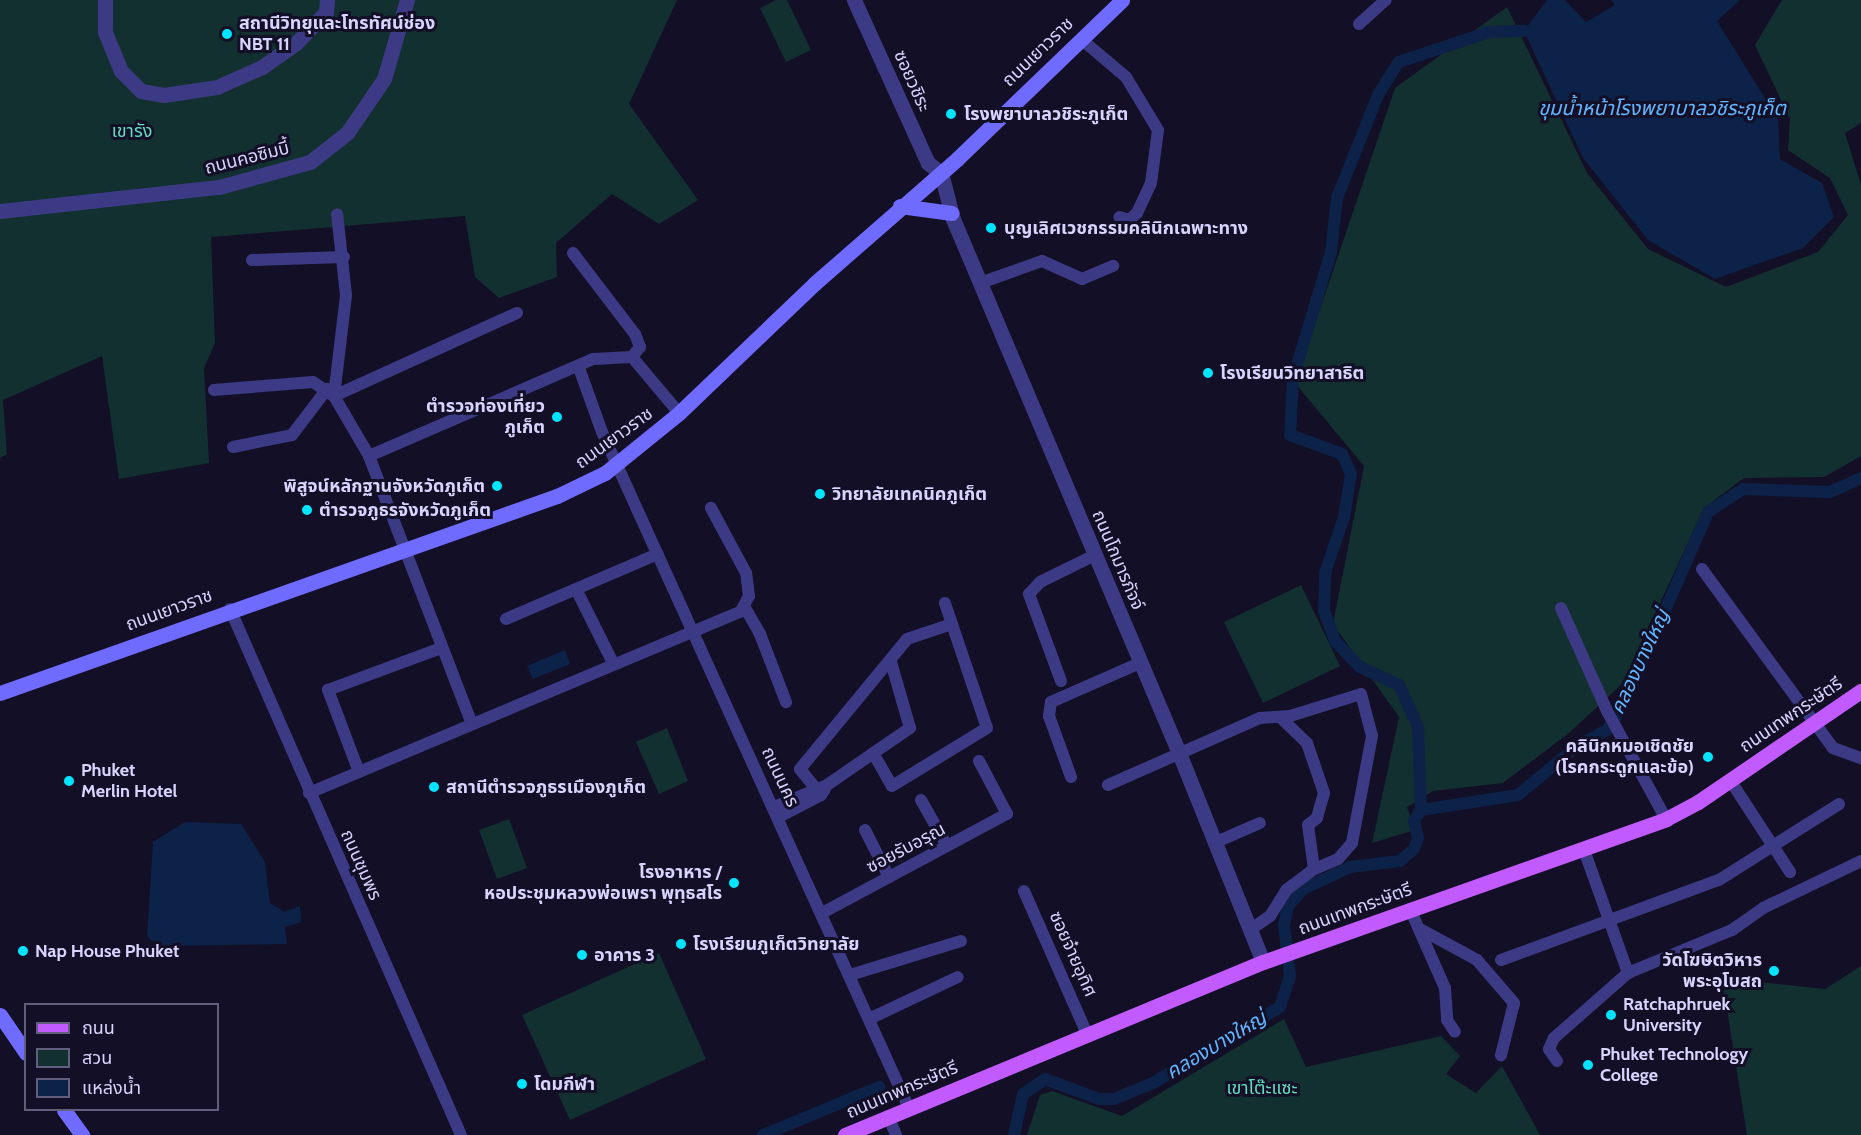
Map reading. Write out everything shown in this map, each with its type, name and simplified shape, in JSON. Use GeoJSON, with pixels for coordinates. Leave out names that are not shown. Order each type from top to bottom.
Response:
{"type":"FeatureCollection","features":[{"type":"Feature","properties":{"kind":"main road","name":"ถนนเยาวราช"},"geometry":{"type":"LineString","coordinates":[[0,693],[230,609],[405,551],[575,489],[619,462],[679,413],[900,206],[941,173],[1122,0]]}},
{"type":"Feature","properties":{"kind":"main road"},"geometry":{"type":"LineString","coordinates":[[900,206],[952,213]]}},
{"type":"Feature","properties":{"kind":"main road","name":"ถนนเทพกระษัตรี"},"geometry":{"type":"LineString","coordinates":[[844,1135],[1298,949],[1584,850],[1666,819],[1730,780],[1861,691]]}},
{"type":"Feature","properties":{"kind":"main road"},"geometry":{"type":"LineString","coordinates":[[0,1015],[24,1050]]}},
{"type":"Feature","properties":{"kind":"main road"},"geometry":{"type":"LineString","coordinates":[[65,1111],[82,1135]]}},
{"type":"Feature","properties":{"kind":"street"},"geometry":{"type":"LineString","coordinates":[[105,0],[105,32],[121,71],[141,91],[164,95],[217,87],[262,67],[296,43],[326,12],[327,0]]}},
{"type":"Feature","properties":{"kind":"street","name":"ถนนคอซิมบี้"},"geometry":{"type":"LineString","coordinates":[[0,211],[219,188],[310,162],[347,133],[384,79],[407,0]]}},
{"type":"Feature","properties":{"kind":"street","name":"ซอยวชิระ"},"geometry":{"type":"LineString","coordinates":[[854,0],[928,163],[941,173]]}},
{"type":"Feature","properties":{"kind":"street"},"geometry":{"type":"LineString","coordinates":[[1359,24],[1386,0]]}},
{"type":"Feature","properties":{"kind":"street"},"geometry":{"type":"LineString","coordinates":[[1081,39],[1126,77],[1158,130],[1151,183],[1137,213],[1129,220],[1119,217]]}},
{"type":"Feature","properties":{"kind":"street","name":"ถนนโกมารภัจจ์"},"geometry":{"type":"LineString","coordinates":[[941,173],[952,213],[980,283],[1179,753],[1263,963]]}},
{"type":"Feature","properties":{"kind":"street"},"geometry":{"type":"LineString","coordinates":[[331,393],[346,295],[344,257],[337,214]]}},
{"type":"Feature","properties":{"kind":"street"},"geometry":{"type":"LineString","coordinates":[[369,456],[579,368],[593,359],[632,357],[640,347],[635,334],[573,253]]}},
{"type":"Feature","properties":{"kind":"street"},"geometry":{"type":"LineString","coordinates":[[252,260],[344,257]]}},
{"type":"Feature","properties":{"kind":"street"},"geometry":{"type":"LineString","coordinates":[[980,283],[1042,261],[1087,280],[1113,266]]}},
{"type":"Feature","properties":{"kind":"street"},"geometry":{"type":"LineString","coordinates":[[233,447],[289,437],[331,393],[517,313]]}},
{"type":"Feature","properties":{"kind":"street"},"geometry":{"type":"LineString","coordinates":[[632,357],[679,413]]}},
{"type":"Feature","properties":{"kind":"street","name":"ถนนนคร"},"geometry":{"type":"LineString","coordinates":[[579,368],[602,432],[619,462],[658,554],[909,1108]]}},
{"type":"Feature","properties":{"kind":"street"},"geometry":{"type":"LineString","coordinates":[[214,390],[313,382],[331,393],[369,456],[472,724]]}},
{"type":"Feature","properties":{"kind":"street"},"geometry":{"type":"LineString","coordinates":[[309,792],[613,663],[729,617],[744,606],[749,596],[746,573],[711,508]]}},
{"type":"Feature","properties":{"kind":"street"},"geometry":{"type":"LineString","coordinates":[[506,619],[658,554]]}},
{"type":"Feature","properties":{"kind":"street"},"geometry":{"type":"LineString","coordinates":[[1061,681],[1029,594],[1040,582],[1095,555]]}},
{"type":"Feature","properties":{"kind":"street"},"geometry":{"type":"LineString","coordinates":[[1702,569],[1833,748],[1861,758]]}},
{"type":"Feature","properties":{"kind":"street"},"geometry":{"type":"LineString","coordinates":[[576,589],[613,663]]}},
{"type":"Feature","properties":{"kind":"street"},"geometry":{"type":"LineString","coordinates":[[873,753],[892,786],[987,728],[945,603]]}},
{"type":"Feature","properties":{"kind":"street"},"geometry":{"type":"LineString","coordinates":[[744,606],[760,634],[786,702]]}},
{"type":"Feature","properties":{"kind":"street"},"geometry":{"type":"LineString","coordinates":[[1561,608],[1611,717],[1666,819]]}},
{"type":"Feature","properties":{"kind":"street","name":"ถนนชุมพร"},"geometry":{"type":"LineString","coordinates":[[230,609],[461,1135]]}},
{"type":"Feature","properties":{"kind":"street"},"geometry":{"type":"LineString","coordinates":[[821,790],[800,769],[891,662],[907,639],[952,624]]}},
{"type":"Feature","properties":{"kind":"street"},"geometry":{"type":"LineString","coordinates":[[360,772],[328,690],[441,648]]}},
{"type":"Feature","properties":{"kind":"street"},"geometry":{"type":"LineString","coordinates":[[776,812],[821,790],[910,728],[891,662]]}},
{"type":"Feature","properties":{"kind":"street"},"geometry":{"type":"LineString","coordinates":[[1071,777],[1048,716],[1051,702],[1140,663]]}},
{"type":"Feature","properties":{"kind":"street"},"geometry":{"type":"LineString","coordinates":[[1108,785],[1260,718],[1280,717],[1358,693],[1369,715],[1371,749],[1352,843],[1338,859],[1314,869],[1287,889],[1270,916],[1250,930]]}},
{"type":"Feature","properties":{"kind":"street"},"geometry":{"type":"LineString","coordinates":[[1280,717],[1307,743],[1324,793],[1317,818],[1308,825],[1314,869]]}},
{"type":"Feature","properties":{"kind":"street","name":"ซอยรับอรุณ"},"geometry":{"type":"LineString","coordinates":[[822,913],[1007,814],[980,761]]}},
{"type":"Feature","properties":{"kind":"street"},"geometry":{"type":"LineString","coordinates":[[1730,780],[1790,872]]}},
{"type":"Feature","properties":{"kind":"street"},"geometry":{"type":"LineString","coordinates":[[921,800],[947,846]]}},
{"type":"Feature","properties":{"kind":"street"},"geometry":{"type":"LineString","coordinates":[[1502,960],[1719,880],[1839,804]]}},
{"type":"Feature","properties":{"kind":"street"},"geometry":{"type":"LineString","coordinates":[[1215,843],[1260,823]]}},
{"type":"Feature","properties":{"kind":"street"},"geometry":{"type":"LineString","coordinates":[[865,830],[889,877]]}},
{"type":"Feature","properties":{"kind":"street"},"geometry":{"type":"LineString","coordinates":[[1584,850],[1628,974]]}},
{"type":"Feature","properties":{"kind":"street"},"geometry":{"type":"LineString","coordinates":[[1557,1061],[1549,1049],[1554,1038],[1628,974],[1732,930],[1763,908],[1861,861]]}},
{"type":"Feature","properties":{"kind":"street","name":"ซอยจ๋ายอุทิศ"},"geometry":{"type":"LineString","coordinates":[[1024,891],[1087,1034]]}},
{"type":"Feature","properties":{"kind":"street"},"geometry":{"type":"LineString","coordinates":[[1410,909],[1445,988],[1447,1020],[1455,1032]]}},
{"type":"Feature","properties":{"kind":"street"},"geometry":{"type":"LineString","coordinates":[[1420,929],[1477,960],[1514,1003],[1501,1055]]}},
{"type":"Feature","properties":{"kind":"street"},"geometry":{"type":"LineString","coordinates":[[850,975],[961,941]]}},
{"type":"Feature","properties":{"kind":"street"},"geometry":{"type":"LineString","coordinates":[[869,1019],[958,977]]}},
{"type":"Feature","properties":{"kind":"street"},"geometry":{"type":"LineString","coordinates":[[888,1116],[896,1135]]}},
{"type":"Feature","properties":{"kind":"green space","name":"เขารัง"},"geometry":{"type":"Polygon","coordinates":[[[0,0],[677,0],[629,104],[698,200],[659,224],[612,194],[556,243],[557,277],[499,298],[475,277],[465,216],[211,237],[215,343],[204,368],[209,463],[119,479],[102,356],[3,400],[7,454],[0,458],[0,0]]]}},
{"type":"Feature","properties":{"kind":"green space"},"geometry":{"type":"Polygon","coordinates":[[[776,0],[787,0],[811,50],[786,62],[760,8],[776,0]]]}},
{"type":"Feature","properties":{"kind":"green space"},"geometry":{"type":"Polygon","coordinates":[[[1782,0],[1861,0],[1861,123],[1845,133],[1861,185],[1861,456],[1824,477],[1744,478],[1704,508],[1623,683],[1569,733],[1503,783],[1433,791],[1407,807],[1415,830],[1372,843],[1399,717],[1333,624],[1364,466],[1295,383],[1395,88],[1507,7],[1587,173],[1648,249],[1726,287],[1818,252],[1848,215],[1830,178],[1788,150],[1790,119],[1755,45],[1782,0]]]}},
{"type":"Feature","properties":{"kind":"green space"},"geometry":{"type":"Polygon","coordinates":[[[1301,585],[1340,666],[1263,703],[1224,622],[1301,585]]]}},
{"type":"Feature","properties":{"kind":"green space"},"geometry":{"type":"Polygon","coordinates":[[[667,728],[688,781],[659,794],[636,742],[667,728]]]}},
{"type":"Feature","properties":{"kind":"green space"},"geometry":{"type":"Polygon","coordinates":[[[509,819],[527,868],[497,879],[479,830],[509,819]]]}},
{"type":"Feature","properties":{"kind":"green space"},"geometry":{"type":"Polygon","coordinates":[[[659,953],[706,1059],[570,1120],[522,1015],[659,953]]]}},
{"type":"Feature","properties":{"kind":"green space"},"geometry":{"type":"Polygon","coordinates":[[[1861,966],[1861,1135],[1747,1135],[1722,978],[1825,989],[1861,966]]]}},
{"type":"Feature","properties":{"kind":"green space","name":"เขาโต๊ะแซะ"},"geometry":{"type":"Polygon","coordinates":[[[1284,1019],[1306,1067],[1441,1036],[1460,1056],[1446,1074],[1476,1093],[1502,1066],[1540,1135],[1027,1135],[1040,1095],[1052,1091],[1122,1116],[1284,1019]]]}},
{"type":"Feature","properties":{"kind":"water","name":"ขุมน้ำหน้าโรงพยาบาลวชิระภูเก็ต"},"geometry":{"type":"Polygon","coordinates":[[[1547,0],[1565,0],[1586,22],[1615,5],[1611,0],[1740,0],[1717,21],[1778,119],[1780,159],[1822,183],[1834,217],[1803,248],[1715,279],[1648,240],[1583,158],[1524,31],[1547,0]]]}},
{"type":"Feature","properties":{"kind":"water"},"geometry":{"type":"Polygon","coordinates":[[[565,650],[570,664],[533,679],[527,666],[565,650]]]}},
{"type":"Feature","properties":{"kind":"water"},"geometry":{"type":"Polygon","coordinates":[[[185,822],[241,824],[265,862],[270,903],[284,912],[300,906],[301,922],[285,927],[287,944],[157,946],[147,936],[153,842],[185,822]]]}},
{"type":"Feature","properties":{"kind":"waterway"},"geometry":{"type":"LineString","coordinates":[[1421,810],[1418,727],[1399,685],[1360,667],[1335,641],[1324,610],[1325,573],[1344,517],[1351,474],[1342,454],[1290,435],[1293,378],[1331,252],[1337,198],[1378,95],[1399,62],[1489,32],[1524,31]]}},
{"type":"Feature","properties":{"kind":"waterway","name":"คลองบางใหญ่"},"geometry":{"type":"LineString","coordinates":[[1014,1135],[1023,1094],[1045,1079],[1099,1099],[1114,1099],[1153,1083],[1280,1007],[1290,976],[1284,925],[1288,906],[1303,889],[1350,867],[1400,861],[1414,849],[1418,838],[1414,821],[1421,810],[1518,795],[1576,747],[1607,730],[1623,706],[1708,512],[1743,489],[1830,492],[1861,478]]}},
{"type":"Feature","properties":{"kind":"waterway"},"geometry":{"type":"LineString","coordinates":[[763,1135],[879,1087]]}},
{"type":"Feature","properties":{"kind":"place","name":"สถานีวิทยุและโทรทัศน์ช่อง NBT 11"},"geometry":{"type":"Point","coordinates":[227,34]}},
{"type":"Feature","properties":{"kind":"place","name":"โรงพยาบาลวชิระภูเก็ต"},"geometry":{"type":"Point","coordinates":[951,114]}},
{"type":"Feature","properties":{"kind":"place","name":"บุญเลิศเวชกรรมคลินิกเฉพาะทาง"},"geometry":{"type":"Point","coordinates":[991,228]}},
{"type":"Feature","properties":{"kind":"place","name":"โรงเรียนวิทยาสาธิต"},"geometry":{"type":"Point","coordinates":[1208,373]}},
{"type":"Feature","properties":{"kind":"place","name":"ตำรวจท่องเที่ยว ภูเก็ต"},"geometry":{"type":"Point","coordinates":[557,417]}},
{"type":"Feature","properties":{"kind":"place","name":"พิสูจน์หลักฐานจังหวัดภูเก็ต"},"geometry":{"type":"Point","coordinates":[497,486]}},
{"type":"Feature","properties":{"kind":"place","name":"วิทยาลัยเทคนิคภูเก็ต"},"geometry":{"type":"Point","coordinates":[820,494]}},
{"type":"Feature","properties":{"kind":"place","name":"ตำรวจภูธรจังหวัดภูเก็ต"},"geometry":{"type":"Point","coordinates":[307,510]}},
{"type":"Feature","properties":{"kind":"place","name":"คลินิกหมอเชิดชัย (โรคกระดูกและข้อ)"},"geometry":{"type":"Point","coordinates":[1708,757]}},
{"type":"Feature","properties":{"kind":"place","name":"Phuket Merlin Hotel"},"geometry":{"type":"Point","coordinates":[69,781]}},
{"type":"Feature","properties":{"kind":"place","name":"สถานีตำรวจภูธรเมืองภูเก็ต"},"geometry":{"type":"Point","coordinates":[434,787]}},
{"type":"Feature","properties":{"kind":"place","name":"โรงอาหาร / หอประชุมหลวงพ่อเพรา พุทฺธสโร"},"geometry":{"type":"Point","coordinates":[734,883]}},
{"type":"Feature","properties":{"kind":"place","name":"โรงเรียนภูเก็ตวิทยาลัย"},"geometry":{"type":"Point","coordinates":[681,944]}},
{"type":"Feature","properties":{"kind":"place","name":"Nap House Phuket"},"geometry":{"type":"Point","coordinates":[23,951]}},
{"type":"Feature","properties":{"kind":"place","name":"อาคาร 3"},"geometry":{"type":"Point","coordinates":[582,955]}},
{"type":"Feature","properties":{"kind":"place","name":"วัดโฆษิตวิหาร พระอุโบสถ"},"geometry":{"type":"Point","coordinates":[1774,971]}},
{"type":"Feature","properties":{"kind":"place","name":"Ratchaphruek University"},"geometry":{"type":"Point","coordinates":[1611,1015]}},
{"type":"Feature","properties":{"kind":"place","name":"Phuket Technology College"},"geometry":{"type":"Point","coordinates":[1588,1065]}},
{"type":"Feature","properties":{"kind":"place","name":"โดมกีฬา"},"geometry":{"type":"Point","coordinates":[522,1084]}}]}
